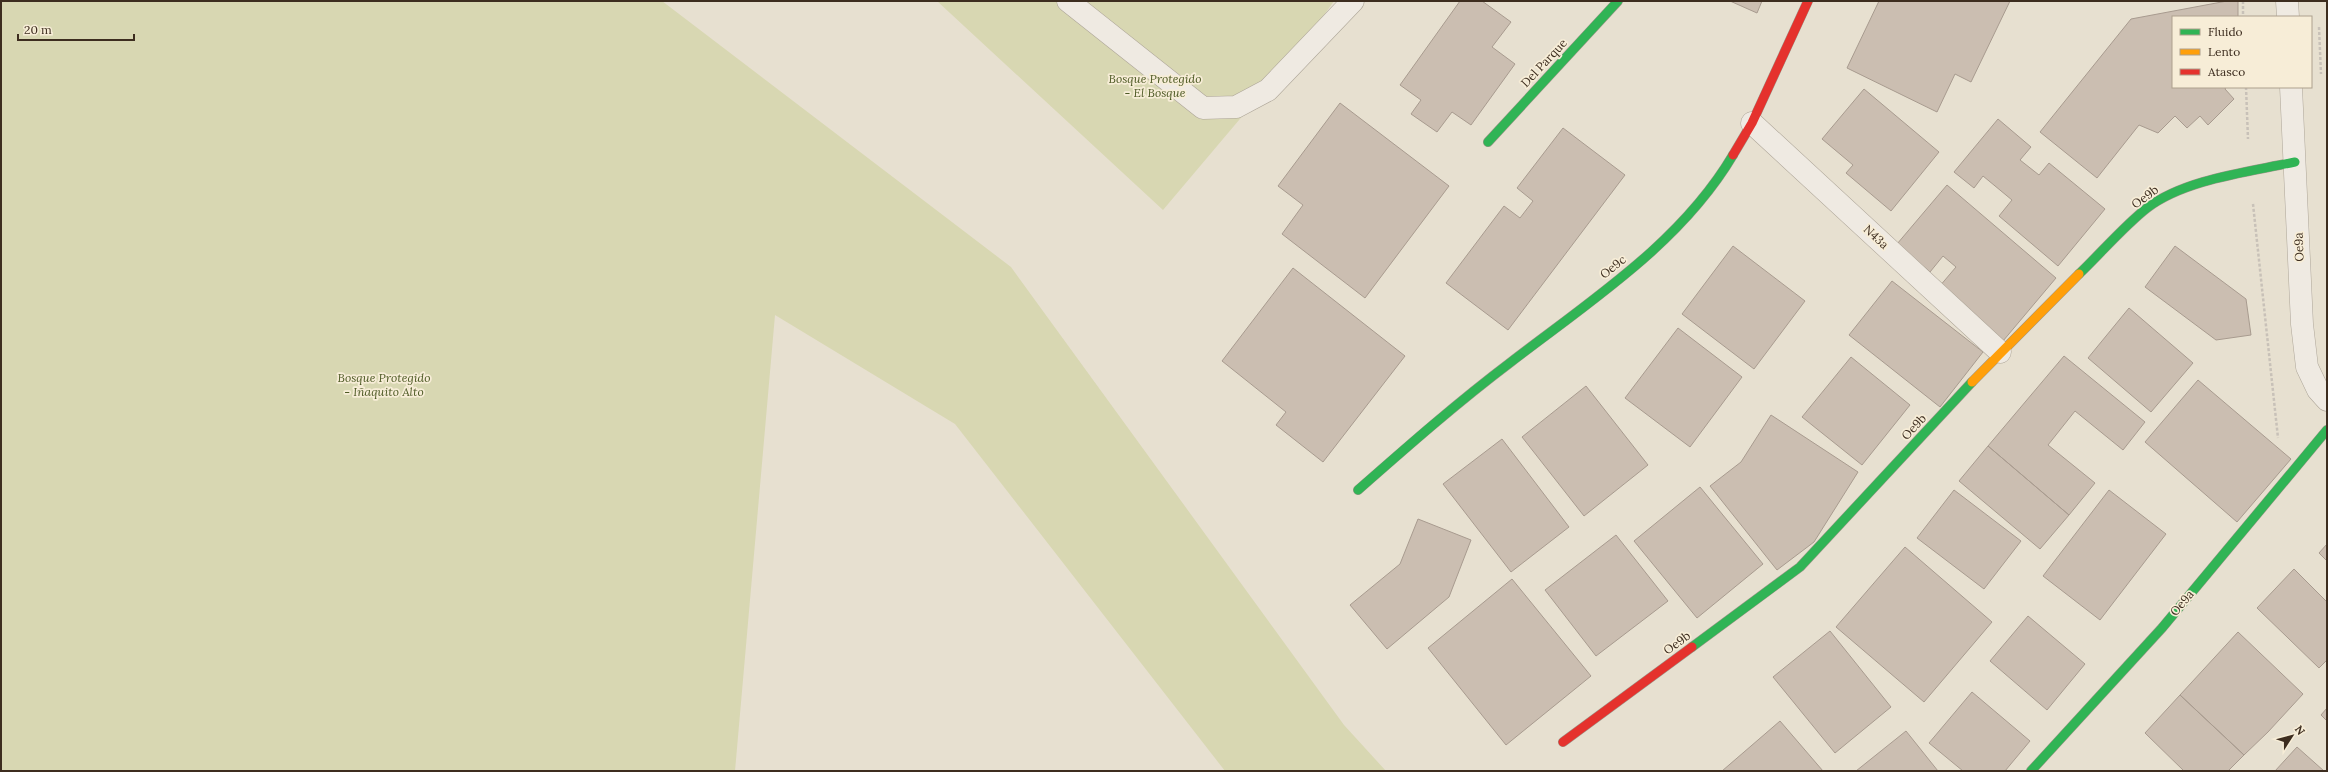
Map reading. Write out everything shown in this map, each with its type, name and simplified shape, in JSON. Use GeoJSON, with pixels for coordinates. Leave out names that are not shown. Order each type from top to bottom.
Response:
{"type":"FeatureCollection","features":[{"type":"Feature","properties":{"kind":"street"},"geometry":{"type":"LineString","coordinates":[[1068,1],[1203,108],[1236,107],[1268,90],[1354,1]]}},
{"type":"Feature","properties":{"kind":"street","name":"Del Parque"},"geometry":{"type":"LineString","coordinates":[[1488,142],[1618,1]]}},
{"type":"Feature","properties":{"kind":"street","name":"Oe9c"},"geometry":{"type":"LineString","coordinates":[[1358,490],[1452,407],[1606,288],[1672,234],[1718,180],[1752,123],[1808,1]]}},
{"type":"Feature","properties":{"kind":"street"},"geometry":{"type":"LineString","coordinates":[[2287,1],[2288,16]]}},
{"type":"Feature","properties":{"kind":"street","name":"Oe9a"},"geometry":{"type":"LineString","coordinates":[[2291,88],[2302,324],[2307,367],[2318,390],[2327,400]]}},
{"type":"Feature","properties":{"kind":"street","name":"N43a"},"geometry":{"type":"LineString","coordinates":[[1752,123],[2000,352]]}},
{"type":"Feature","properties":{"kind":"street","name":"Oe9b"},"geometry":{"type":"LineString","coordinates":[[1563,742],[1800,567],[2000,352],[2147,208],[2166,196],[2190,187],[2295,162]]}},
{"type":"Feature","properties":{"kind":"street","name":"Oe9a"},"geometry":{"type":"LineString","coordinates":[[2031,771],[2162,628],[2327,430]]}},
{"type":"Feature","properties":{"kind":"path"},"geometry":{"type":"LineString","coordinates":[[2243,1],[2243,16]]}},
{"type":"Feature","properties":{"kind":"path"},"geometry":{"type":"LineString","coordinates":[[2246,88],[2250,173],[2275,423],[2279,442],[2301,461]]}},
{"type":"Feature","properties":{"kind":"green space","name":"Bosque Protegido - Iñaquito Alto"},"geometry":{"type":"Polygon","coordinates":[[[1,1],[662,1],[1011,267],[1344,725],[1386,771],[1225,771],[955,424],[775,315],[735,771],[1,771],[1,1]]]}},
{"type":"Feature","properties":{"kind":"green space","name":"Bosque Protegido - El Bosque"},"geometry":{"type":"Polygon","coordinates":[[[937,1],[1334,1],[1304,43],[1163,210],[937,1]]]}},
{"type":"Feature","properties":{"kind":"building"},"geometry":{"type":"Polygon","coordinates":[[[1460,1],[1482,1],[1511,22],[1492,47],[1515,64],[1471,125],[1452,112],[1437,132],[1411,114],[1421,100],[1400,85],[1460,1]]]}},
{"type":"Feature","properties":{"kind":"building"},"geometry":{"type":"Polygon","coordinates":[[[1730,1],[1762,1],[1757,13],[1730,1]]]}},
{"type":"Feature","properties":{"kind":"building"},"geometry":{"type":"Polygon","coordinates":[[[1879,1],[2010,1],[1971,82],[1955,74],[1937,112],[1847,68],[1879,1]]]}},
{"type":"Feature","properties":{"kind":"building"},"geometry":{"type":"Polygon","coordinates":[[[2227,1],[2238,1],[2238,16],[2172,16],[2172,88],[2226,88],[2234,99],[2208,125],[2200,116],[2187,128],[2175,116],[2158,133],[2139,125],[2097,178],[2040,132],[2131,19],[2227,1]]]}},
{"type":"Feature","properties":{"kind":"building"},"geometry":{"type":"Polygon","coordinates":[[[1864,89],[1939,152],[1891,211],[1846,173],[1853,165],[1822,139],[1864,89]]]}},
{"type":"Feature","properties":{"kind":"building"},"geometry":{"type":"Polygon","coordinates":[[[1340,103],[1449,186],[1365,298],[1282,234],[1303,205],[1278,186],[1340,103]]]}},
{"type":"Feature","properties":{"kind":"building"},"geometry":{"type":"Polygon","coordinates":[[[1998,119],[2031,147],[2020,160],[2039,175],[2049,163],[2105,209],[2058,266],[1999,216],[2012,200],[1983,176],[1974,188],[1954,172],[1998,119]]]}},
{"type":"Feature","properties":{"kind":"building"},"geometry":{"type":"Polygon","coordinates":[[[1563,128],[1625,175],[1508,330],[1446,283],[1504,206],[1520,218],[1533,201],[1517,188],[1563,128]]]}},
{"type":"Feature","properties":{"kind":"building"},"geometry":{"type":"Polygon","coordinates":[[[1947,185],[2056,278],[2003,341],[1939,287],[1956,267],[1943,256],[1930,272],[1897,244],[1947,185]]]}},
{"type":"Feature","properties":{"kind":"building"},"geometry":{"type":"Polygon","coordinates":[[[1733,246],[1805,301],[1754,369],[1682,314],[1733,246]]]}},
{"type":"Feature","properties":{"kind":"building"},"geometry":{"type":"Polygon","coordinates":[[[2175,246],[2246,299],[2251,335],[2216,340],[2145,287],[2175,246]]]}},
{"type":"Feature","properties":{"kind":"building"},"geometry":{"type":"Polygon","coordinates":[[[1293,268],[1405,356],[1323,462],[1276,425],[1286,412],[1222,361],[1293,268]]]}},
{"type":"Feature","properties":{"kind":"building"},"geometry":{"type":"Polygon","coordinates":[[[1892,281],[1983,352],[1940,407],[1849,335],[1892,281]]]}},
{"type":"Feature","properties":{"kind":"building"},"geometry":{"type":"Polygon","coordinates":[[[2129,308],[2193,363],[2151,412],[2088,358],[2129,308]]]}},
{"type":"Feature","properties":{"kind":"building"},"geometry":{"type":"Polygon","coordinates":[[[1678,328],[1742,377],[1690,447],[1625,398],[1678,328]]]}},
{"type":"Feature","properties":{"kind":"building"},"geometry":{"type":"Polygon","coordinates":[[[2064,356],[2145,422],[2123,450],[2075,411],[2048,445],[2095,483],[2069,515],[1988,446],[2064,356]]]}},
{"type":"Feature","properties":{"kind":"building"},"geometry":{"type":"Polygon","coordinates":[[[1851,357],[1910,405],[1862,465],[1802,417],[1851,357]]]}},
{"type":"Feature","properties":{"kind":"building"},"geometry":{"type":"Polygon","coordinates":[[[2198,380],[2291,459],[2237,522],[2145,442],[2198,380]]]}},
{"type":"Feature","properties":{"kind":"building"},"geometry":{"type":"Polygon","coordinates":[[[1586,386],[1648,465],[1584,516],[1522,437],[1586,386]]]}},
{"type":"Feature","properties":{"kind":"building"},"geometry":{"type":"Polygon","coordinates":[[[1771,415],[1858,472],[1814,542],[1777,570],[1710,486],[1741,462],[1771,415]]]}},
{"type":"Feature","properties":{"kind":"building"},"geometry":{"type":"Polygon","coordinates":[[[1502,439],[1569,527],[1511,572],[1443,484],[1502,439]]]}},
{"type":"Feature","properties":{"kind":"building"},"geometry":{"type":"Polygon","coordinates":[[[1988,446],[2069,515],[2040,549],[1959,481],[1988,446]]]}},
{"type":"Feature","properties":{"kind":"building"},"geometry":{"type":"Polygon","coordinates":[[[1700,487],[1763,564],[1697,618],[1634,541],[1700,487]]]}},
{"type":"Feature","properties":{"kind":"building"},"geometry":{"type":"Polygon","coordinates":[[[1954,490],[2021,541],[1984,589],[1917,538],[1954,490]]]}},
{"type":"Feature","properties":{"kind":"building"},"geometry":{"type":"Polygon","coordinates":[[[2109,490],[2166,534],[2100,620],[2043,576],[2109,490]]]}},
{"type":"Feature","properties":{"kind":"building"},"geometry":{"type":"Polygon","coordinates":[[[1418,519],[1471,540],[1449,597],[1387,649],[1350,605],[1400,564],[1418,519]]]}},
{"type":"Feature","properties":{"kind":"building"},"geometry":{"type":"Polygon","coordinates":[[[1616,535],[1668,601],[1596,656],[1545,590],[1616,535]]]}},
{"type":"Feature","properties":{"kind":"building"},"geometry":{"type":"Polygon","coordinates":[[[2327,544],[2327,561],[2319,553],[2327,544]]]}},
{"type":"Feature","properties":{"kind":"building"},"geometry":{"type":"Polygon","coordinates":[[[1905,547],[1992,622],[1924,702],[1836,627],[1905,547]]]}},
{"type":"Feature","properties":{"kind":"building"},"geometry":{"type":"Polygon","coordinates":[[[2294,569],[2327,602],[2327,660],[2319,668],[2257,608],[2294,569]]]}},
{"type":"Feature","properties":{"kind":"building"},"geometry":{"type":"Polygon","coordinates":[[[1512,579],[1591,676],[1506,745],[1428,648],[1512,579]]]}},
{"type":"Feature","properties":{"kind":"building"},"geometry":{"type":"Polygon","coordinates":[[[2028,616],[2085,664],[2047,710],[1990,661],[2028,616]]]}},
{"type":"Feature","properties":{"kind":"building"},"geometry":{"type":"Polygon","coordinates":[[[1830,631],[1891,707],[1835,753],[1773,677],[1830,631]]]}},
{"type":"Feature","properties":{"kind":"building"},"geometry":{"type":"Polygon","coordinates":[[[2238,632],[2303,694],[2268,732],[2244,755],[2180,695],[2238,632]]]}},
{"type":"Feature","properties":{"kind":"building"},"geometry":{"type":"Polygon","coordinates":[[[1972,692],[2030,741],[2005,771],[1963,771],[1929,743],[1972,692]]]}},
{"type":"Feature","properties":{"kind":"building"},"geometry":{"type":"Polygon","coordinates":[[[2180,695],[2244,755],[2228,771],[2184,771],[2145,733],[2180,695]]]}},
{"type":"Feature","properties":{"kind":"building"},"geometry":{"type":"Polygon","coordinates":[[[2327,708],[2327,721],[2321,715],[2327,708]]]}},
{"type":"Feature","properties":{"kind":"building"},"geometry":{"type":"Polygon","coordinates":[[[1780,721],[1823,771],[1722,771],[1780,721]]]}},
{"type":"Feature","properties":{"kind":"building"},"geometry":{"type":"Polygon","coordinates":[[[1906,731],[1938,771],[1856,771],[1906,731]]]}},
{"type":"Feature","properties":{"kind":"building"},"geometry":{"type":"Polygon","coordinates":[[[2297,747],[2324,771],[2275,771],[2297,747]]]}},
{"type":"Feature","properties":{"kind":"traffic: fast"},"geometry":{"type":"LineString","coordinates":[[1488,142],[1618,1]]}},
{"type":"Feature","properties":{"kind":"traffic: fast"},"geometry":{"type":"LineString","coordinates":[[1358,490],[1472,393],[1632,269],[1661,243],[1687,216],[1712,187],[1733,155]]}},
{"type":"Feature","properties":{"kind":"traffic: fast"},"geometry":{"type":"LineString","coordinates":[[2079,274],[2130,223],[2147,208],[2162,198],[2198,183],[2238,173],[2295,162]]}},
{"type":"Feature","properties":{"kind":"traffic: fast"},"geometry":{"type":"LineString","coordinates":[[1692,647],[1800,567],[1972,382]]}},
{"type":"Feature","properties":{"kind":"traffic: fast"},"geometry":{"type":"LineString","coordinates":[[2031,771],[2162,628],[2327,430]]}},
{"type":"Feature","properties":{"kind":"traffic: slow"},"geometry":{"type":"LineString","coordinates":[[1972,382],[2079,274]]}},
{"type":"Feature","properties":{"kind":"traffic: jam"},"geometry":{"type":"LineString","coordinates":[[1733,155],[1752,123],[1808,1]]}},
{"type":"Feature","properties":{"kind":"traffic: jam"},"geometry":{"type":"LineString","coordinates":[[1563,742],[1692,647]]}}]}
